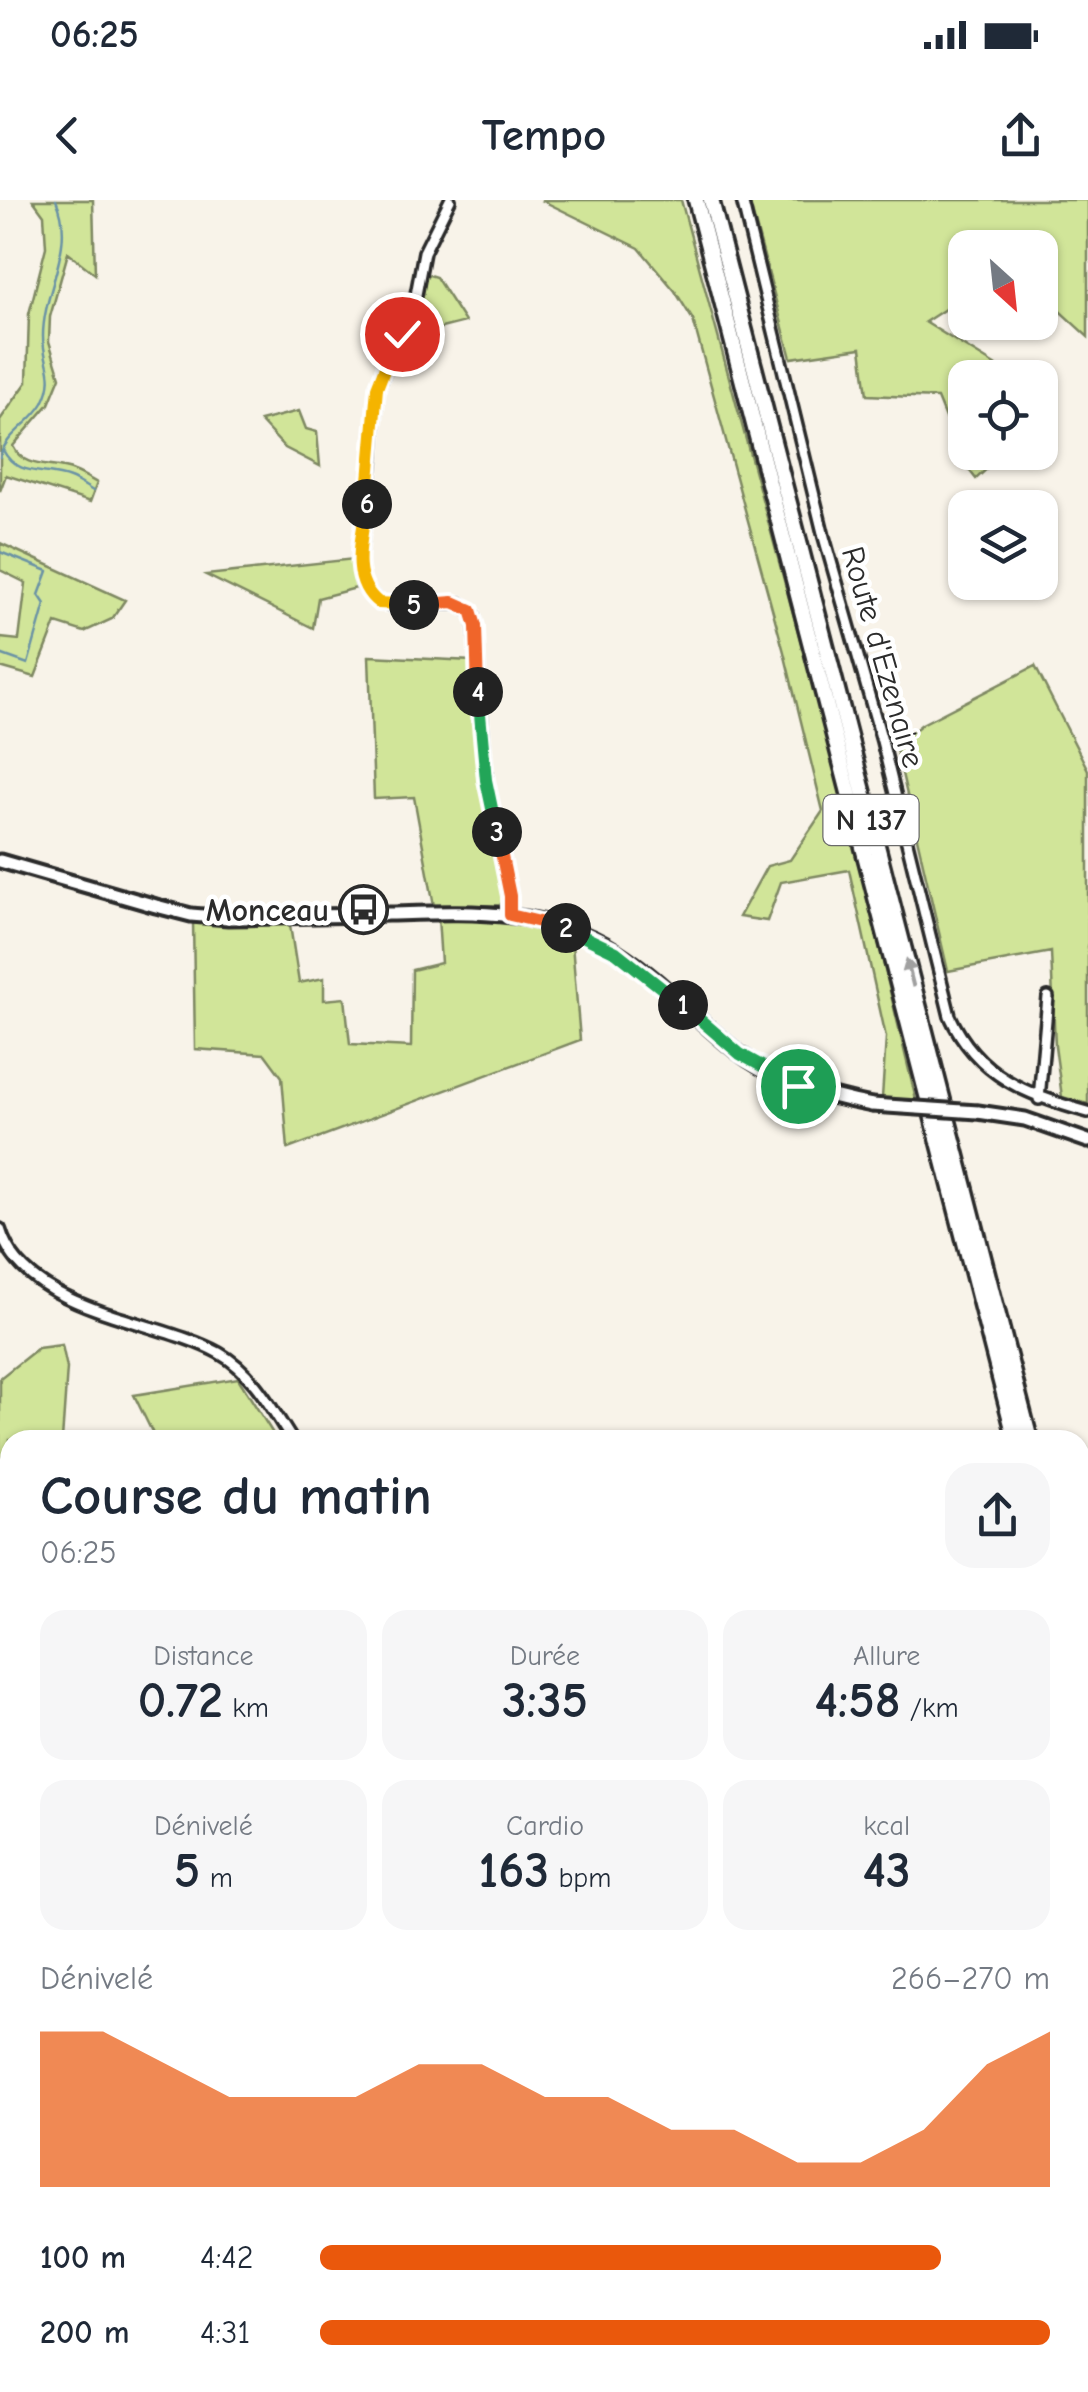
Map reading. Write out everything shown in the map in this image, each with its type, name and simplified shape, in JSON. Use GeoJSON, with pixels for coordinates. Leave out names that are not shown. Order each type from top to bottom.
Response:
{"type":"FeatureCollection","features":[{"type":"Feature","properties":{"kind":"highway","name":"N 137"},"geometry":{"type":"LineString","coordinates":[[696,200],[1013,1430]]}},
{"type":"Feature","properties":{"kind":"highway","name":"N 137"},"geometry":{"type":"LineString","coordinates":[[711,200],[1027,1430]]}},
{"type":"Feature","properties":{"kind":"street"},"geometry":{"type":"LineString","coordinates":[[450,200],[424,252],[413,312],[377,388],[359,568],[367,592],[379,603],[400,607],[453,602],[468,607],[474,615],[486,780],[510,896],[510,915]]}},
{"type":"Feature","properties":{"kind":"street","name":"Route d'Ezenaire"},"geometry":{"type":"LineString","coordinates":[[742,200],[824,537],[882,740],[950,1016],[966,1043],[1017,1089],[1088,1112]]}},
{"type":"Feature","properties":{"kind":"street"},"geometry":{"type":"LineString","coordinates":[[0,864],[191,914],[228,918],[461,912],[510,915],[556,924],[616,952],[740,1054],[798,1086],[872,1106],[978,1112],[1024,1119],[1088,1141]]}},
{"type":"Feature","properties":{"kind":"street"},"geometry":{"type":"LineString","coordinates":[[1039,1099],[1048,997]]}},
{"type":"Feature","properties":{"kind":"street"},"geometry":{"type":"LineString","coordinates":[[0,1230],[2,1246],[65,1296],[218,1353],[249,1376],[285,1430]]}},
{"type":"Feature","properties":{"kind":"green space"},"geometry":{"type":"Polygon","coordinates":[[[33,200],[93,200],[95,274],[68,253],[50,317],[49,341],[60,377],[49,404],[13,446],[32,463],[66,468],[97,483],[90,502],[6,475],[0,491],[0,420],[27,382],[29,314],[46,247],[44,215],[33,200]]]}},
{"type":"Feature","properties":{"kind":"green space"},"geometry":{"type":"Polygon","coordinates":[[[541,200],[681,200],[852,831],[916,1100],[882,1098],[886,1037],[849,870],[781,882],[767,921],[739,917],[767,866],[790,860],[823,811],[693,320],[639,248],[541,200]]]}},
{"type":"Feature","properties":{"kind":"green space"},"geometry":{"type":"Polygon","coordinates":[[[749,200],[1088,200],[1088,337],[1058,310],[1058,230],[948,230],[948,307],[925,322],[948,340],[986,360],[948,360],[948,425],[937,398],[867,395],[861,348],[791,358],[749,200]]]}},
{"type":"Feature","properties":{"kind":"green space"},"geometry":{"type":"Polygon","coordinates":[[[426,274],[436,277],[465,322],[414,335],[426,274]]]}},
{"type":"Feature","properties":{"kind":"green space"},"geometry":{"type":"Polygon","coordinates":[[[299,411],[306,429],[317,432],[320,466],[285,448],[260,421],[299,411]]]}},
{"type":"Feature","properties":{"kind":"green space"},"geometry":{"type":"Polygon","coordinates":[[[969,470],[986,470],[976,479],[969,470]]]}},
{"type":"Feature","properties":{"kind":"green space"},"geometry":{"type":"Polygon","coordinates":[[[0,543],[125,600],[112,619],[84,632],[56,623],[35,677],[0,667],[0,638],[19,640],[26,583],[0,570],[0,543]]]}},
{"type":"Feature","properties":{"kind":"green space"},"geometry":{"type":"Polygon","coordinates":[[[354,559],[360,587],[318,598],[313,628],[206,575],[354,559]]]}},
{"type":"Feature","properties":{"kind":"green space"},"geometry":{"type":"Polygon","coordinates":[[[369,656],[472,661],[480,778],[506,899],[500,905],[434,906],[414,797],[374,799],[369,656]]]}},
{"type":"Feature","properties":{"kind":"green space"},"geometry":{"type":"Polygon","coordinates":[[[1035,666],[1088,770],[1088,1104],[1062,1097],[1055,1046],[1051,952],[948,971],[897,752],[906,737],[922,724],[1035,666]]]}},
{"type":"Feature","properties":{"kind":"green space"},"geometry":{"type":"Polygon","coordinates":[[[438,917],[507,922],[572,944],[580,1040],[288,1149],[282,1077],[265,1054],[195,1049],[193,920],[290,925],[299,983],[324,978],[324,1000],[345,998],[350,1044],[411,1047],[412,970],[441,963],[438,917]]]}},
{"type":"Feature","properties":{"kind":"green space"},"geometry":{"type":"Polygon","coordinates":[[[62,1345],[67,1368],[63,1430],[0,1430],[0,1378],[38,1348],[62,1345]]]}},
{"type":"Feature","properties":{"kind":"green space"},"geometry":{"type":"Polygon","coordinates":[[[238,1378],[271,1430],[151,1430],[134,1395],[238,1378]]]}},
{"type":"Feature","properties":{"kind":"waterway"},"geometry":{"type":"LineString","coordinates":[[0,457],[8,441],[43,403],[49,384],[44,319],[63,234],[56,200]]}},
{"type":"Feature","properties":{"kind":"waterway"},"geometry":{"type":"LineString","coordinates":[[3,450],[24,469],[61,475],[93,491]]}},
{"type":"Feature","properties":{"kind":"waterway"},"geometry":{"type":"LineString","coordinates":[[0,552],[48,571],[39,595],[45,604],[28,664],[0,654]]}},
{"type":"Feature","properties":{"kind":"place","name":"Monceau"},"geometry":{"type":"Point","coordinates":[364,910]}},
{"type":"Feature","properties":{"kind":"route"},"geometry":{"type":"LineString","coordinates":[[402,334],[377,388],[359,568],[367,592],[379,603],[400,607],[453,602],[468,607],[474,615],[486,780],[510,896],[510,915],[556,924],[616,952],[740,1054],[798,1086]]}}]}
